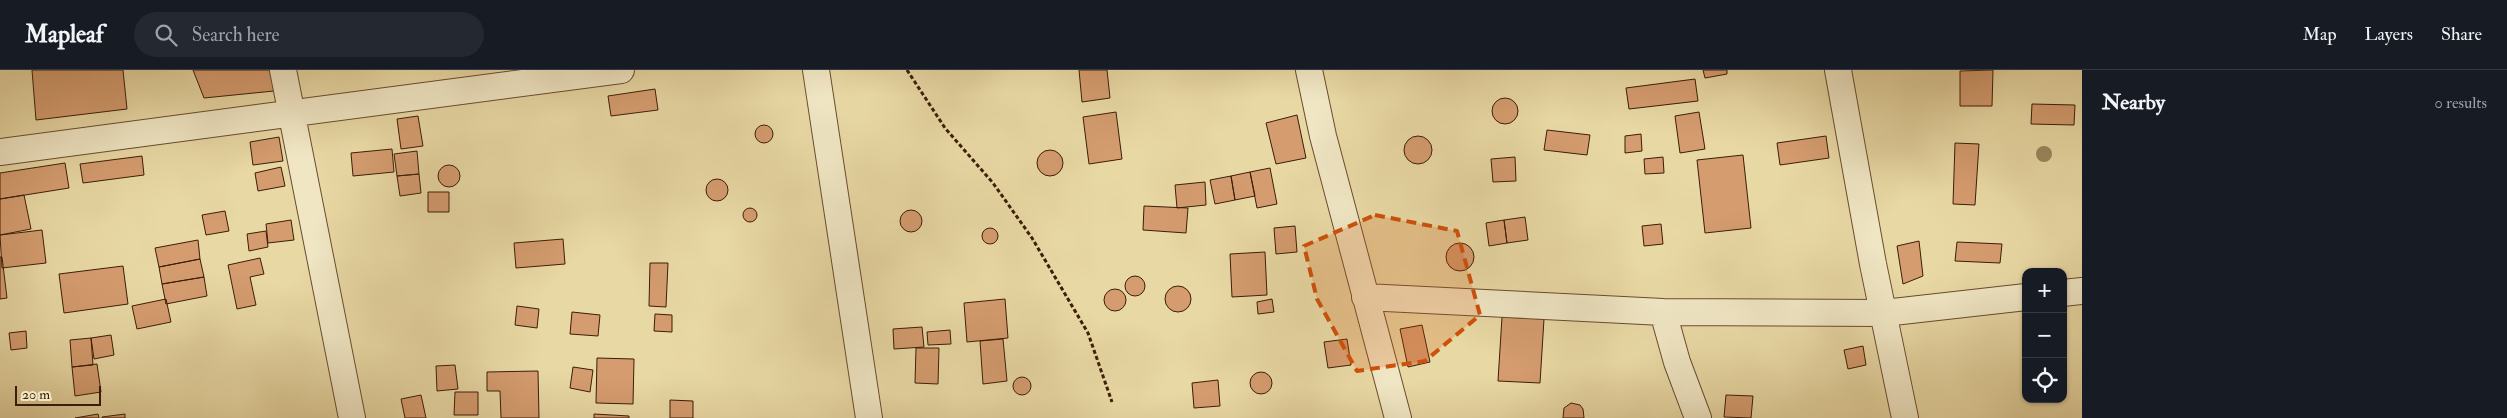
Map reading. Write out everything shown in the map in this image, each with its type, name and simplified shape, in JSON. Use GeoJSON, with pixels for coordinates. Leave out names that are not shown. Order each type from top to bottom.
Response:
{"type":"FeatureCollection","features":[{"type":"Feature","properties":{"kind":"street"},"geometry":{"type":"LineString","coordinates":[[284,70],[352,418]]}},
{"type":"Feature","properties":{"kind":"street"},"geometry":{"type":"LineString","coordinates":[[0,152],[621,70]]}},
{"type":"Feature","properties":{"kind":"street"},"geometry":{"type":"LineString","coordinates":[[816,70],[868,418]]}},
{"type":"Feature","properties":{"kind":"street"},"geometry":{"type":"LineString","coordinates":[[1309,70],[1323,136],[1398,418]]}},
{"type":"Feature","properties":{"kind":"street"},"geometry":{"type":"LineString","coordinates":[[1838,70],[1873,264],[1905,418]]}},
{"type":"Feature","properties":{"kind":"street"},"geometry":{"type":"LineString","coordinates":[[2067,293],[2082,291]]}},
{"type":"Feature","properties":{"kind":"street"},"geometry":{"type":"LineString","coordinates":[[1365,297],[1663,312],[1884,313],[2022,297]]}},
{"type":"Feature","properties":{"kind":"street"},"geometry":{"type":"LineString","coordinates":[[1663,312],[1677,362],[1698,418]]}},
{"type":"Feature","properties":{"kind":"path"},"geometry":{"type":"LineString","coordinates":[[907,70],[945,128],[993,184],[1032,238],[1088,334],[1112,402]]}},
{"type":"Feature","properties":{"kind":"highlighted area"},"geometry":{"type":"Polygon","coordinates":[[[1375,215],[1457,231],[1480,315],[1425,361],[1357,371],[1317,299],[1304,246],[1375,215]]]}},
{"type":"Feature","properties":{"kind":"building"},"geometry":{"type":"Polygon","coordinates":[[[32,70],[123,70],[127,109],[36,120],[32,70]]]}},
{"type":"Feature","properties":{"kind":"building"},"geometry":{"type":"Polygon","coordinates":[[[193,70],[272,70],[274,91],[204,98],[193,70]]]}},
{"type":"Feature","properties":{"kind":"building"},"geometry":{"type":"Polygon","coordinates":[[[1079,70],[1107,70],[1110,98],[1082,102],[1079,70]]]}},
{"type":"Feature","properties":{"kind":"building"},"geometry":{"type":"Polygon","coordinates":[[[1703,70],[1727,70],[1727,74],[1705,78],[1703,70]]]}},
{"type":"Feature","properties":{"kind":"building"},"geometry":{"type":"Polygon","coordinates":[[[1993,70],[1992,106],[1960,106],[1960,71],[1993,70]]]}},
{"type":"Feature","properties":{"kind":"building"},"geometry":{"type":"Polygon","coordinates":[[[1695,79],[1698,101],[1629,109],[1626,88],[1695,79]]]}},
{"type":"Feature","properties":{"kind":"building"},"geometry":{"type":"Polygon","coordinates":[[[655,89],[658,110],[611,116],[608,96],[655,89]]]}},
{"type":"Feature","properties":{"kind":"building"},"geometry":{"type":"Polygon","coordinates":[[[1505,98],[1514,102],[1518,111],[1514,120],[1505,124],[1496,120],[1492,111],[1496,102],[1505,98]]]}},
{"type":"Feature","properties":{"kind":"building"},"geometry":{"type":"Polygon","coordinates":[[[2032,104],[2075,105],[2074,125],[2031,124],[2032,104]]]}},
{"type":"Feature","properties":{"kind":"building"},"geometry":{"type":"Polygon","coordinates":[[[1116,112],[1122,159],[1089,164],[1083,117],[1116,112]]]}},
{"type":"Feature","properties":{"kind":"building"},"geometry":{"type":"Polygon","coordinates":[[[1699,112],[1705,149],[1680,153],[1675,116],[1699,112]]]}},
{"type":"Feature","properties":{"kind":"building"},"geometry":{"type":"Polygon","coordinates":[[[1297,115],[1306,158],[1276,164],[1266,123],[1297,115]]]}},
{"type":"Feature","properties":{"kind":"building"},"geometry":{"type":"Polygon","coordinates":[[[418,116],[423,146],[401,149],[397,119],[418,116]]]}},
{"type":"Feature","properties":{"kind":"building"},"geometry":{"type":"Polygon","coordinates":[[[764,125],[770,128],[773,134],[770,140],[764,143],[758,140],[755,134],[758,128],[764,125]]]}},
{"type":"Feature","properties":{"kind":"building"},"geometry":{"type":"Polygon","coordinates":[[[1547,130],[1590,135],[1587,155],[1544,150],[1547,130]]]}},
{"type":"Feature","properties":{"kind":"building"},"geometry":{"type":"Polygon","coordinates":[[[1641,134],[1642,151],[1625,153],[1625,136],[1641,134]]]}},
{"type":"Feature","properties":{"kind":"building"},"geometry":{"type":"Polygon","coordinates":[[[1418,136],[1428,140],[1432,150],[1428,160],[1418,164],[1408,160],[1404,150],[1408,140],[1418,136]]]}},
{"type":"Feature","properties":{"kind":"building"},"geometry":{"type":"Polygon","coordinates":[[[1826,136],[1829,158],[1780,165],[1777,143],[1826,136]]]}},
{"type":"Feature","properties":{"kind":"building"},"geometry":{"type":"Polygon","coordinates":[[[279,137],[283,161],[253,165],[250,142],[279,137]]]}},
{"type":"Feature","properties":{"kind":"building"},"geometry":{"type":"Polygon","coordinates":[[[1955,143],[1979,144],[1975,205],[1953,204],[1955,143]]]}},
{"type":"Feature","properties":{"kind":"building"},"geometry":{"type":"Polygon","coordinates":[[[392,149],[394,172],[353,176],[351,153],[392,149]]]}},
{"type":"Feature","properties":{"kind":"building"},"geometry":{"type":"Polygon","coordinates":[[[1050,150],[1059,154],[1063,163],[1059,172],[1050,176],[1041,172],[1037,163],[1041,154],[1050,150]]]}},
{"type":"Feature","properties":{"kind":"building"},"geometry":{"type":"Polygon","coordinates":[[[417,151],[419,174],[397,176],[394,154],[417,151]]]}},
{"type":"Feature","properties":{"kind":"building"},"geometry":{"type":"Polygon","coordinates":[[[1743,155],[1751,228],[1705,233],[1697,160],[1743,155]]]}},
{"type":"Feature","properties":{"kind":"building"},"geometry":{"type":"Polygon","coordinates":[[[142,156],[144,175],[83,183],[80,164],[142,156]]]}},
{"type":"Feature","properties":{"kind":"building"},"geometry":{"type":"Polygon","coordinates":[[[1515,157],[1516,181],[1493,182],[1491,159],[1515,157]]]}},
{"type":"Feature","properties":{"kind":"building"},"geometry":{"type":"Polygon","coordinates":[[[1663,157],[1664,173],[1645,174],[1644,159],[1663,157]]]}},
{"type":"Feature","properties":{"kind":"building"},"geometry":{"type":"Polygon","coordinates":[[[65,163],[69,188],[0,199],[0,173],[65,163]]]}},
{"type":"Feature","properties":{"kind":"building"},"geometry":{"type":"Polygon","coordinates":[[[449,165],[457,168],[460,176],[457,184],[449,187],[441,184],[438,176],[441,168],[449,165]]]}},
{"type":"Feature","properties":{"kind":"building"},"geometry":{"type":"Polygon","coordinates":[[[281,167],[285,186],[258,191],[255,173],[281,167]]]}},
{"type":"Feature","properties":{"kind":"building"},"geometry":{"type":"Polygon","coordinates":[[[1270,168],[1277,204],[1257,208],[1250,172],[1270,168]]]}},
{"type":"Feature","properties":{"kind":"building"},"geometry":{"type":"Polygon","coordinates":[[[1250,172],[1255,196],[1235,200],[1231,176],[1250,172]]]}},
{"type":"Feature","properties":{"kind":"building"},"geometry":{"type":"Polygon","coordinates":[[[419,174],[421,193],[400,196],[397,176],[419,174]]]}},
{"type":"Feature","properties":{"kind":"building"},"geometry":{"type":"Polygon","coordinates":[[[1231,176],[1235,200],[1215,204],[1210,180],[1231,176]]]}},
{"type":"Feature","properties":{"kind":"building"},"geometry":{"type":"Polygon","coordinates":[[[717,179],[725,182],[728,190],[725,198],[717,201],[709,198],[706,190],[709,182],[717,179]]]}},
{"type":"Feature","properties":{"kind":"building"},"geometry":{"type":"Polygon","coordinates":[[[1205,182],[1206,205],[1177,208],[1175,185],[1205,182]]]}},
{"type":"Feature","properties":{"kind":"building"},"geometry":{"type":"Polygon","coordinates":[[[428,192],[449,192],[449,212],[428,212],[428,192]]]}},
{"type":"Feature","properties":{"kind":"building"},"geometry":{"type":"Polygon","coordinates":[[[24,195],[31,229],[0,235],[0,199],[24,195]]]}},
{"type":"Feature","properties":{"kind":"building"},"geometry":{"type":"Polygon","coordinates":[[[1144,206],[1188,208],[1186,233],[1143,230],[1144,206]]]}},
{"type":"Feature","properties":{"kind":"building"},"geometry":{"type":"Polygon","coordinates":[[[747,208],[753,208],[757,215],[753,222],[747,222],[743,218],[743,212],[747,208]]]}},
{"type":"Feature","properties":{"kind":"building"},"geometry":{"type":"Polygon","coordinates":[[[911,210],[919,213],[922,221],[919,229],[911,232],[903,229],[900,221],[903,213],[911,210]]]}},
{"type":"Feature","properties":{"kind":"building"},"geometry":{"type":"Polygon","coordinates":[[[225,211],[229,231],[206,235],[202,215],[225,211]]]}},
{"type":"Feature","properties":{"kind":"building"},"geometry":{"type":"Polygon","coordinates":[[[1525,217],[1528,240],[1507,243],[1504,220],[1525,217]]]}},
{"type":"Feature","properties":{"kind":"building"},"geometry":{"type":"Polygon","coordinates":[[[291,220],[294,240],[268,243],[266,224],[291,220]]]}},
{"type":"Feature","properties":{"kind":"building"},"geometry":{"type":"Polygon","coordinates":[[[1504,220],[1507,243],[1489,246],[1486,223],[1504,220]]]}},
{"type":"Feature","properties":{"kind":"building"},"geometry":{"type":"Polygon","coordinates":[[[1661,224],[1663,244],[1644,246],[1642,226],[1661,224]]]}},
{"type":"Feature","properties":{"kind":"building"},"geometry":{"type":"Polygon","coordinates":[[[1295,226],[1297,252],[1276,254],[1274,228],[1295,226]]]}},
{"type":"Feature","properties":{"kind":"building"},"geometry":{"type":"Polygon","coordinates":[[[990,228],[998,236],[990,244],[982,236],[990,228]]]}},
{"type":"Feature","properties":{"kind":"building"},"geometry":{"type":"Polygon","coordinates":[[[42,230],[46,263],[2,268],[0,235],[42,230]]]}},
{"type":"Feature","properties":{"kind":"building"},"geometry":{"type":"Polygon","coordinates":[[[266,231],[268,247],[249,251],[247,234],[266,231]]]}},
{"type":"Feature","properties":{"kind":"building"},"geometry":{"type":"Polygon","coordinates":[[[563,239],[565,264],[516,268],[514,243],[563,239]]]}},
{"type":"Feature","properties":{"kind":"building"},"geometry":{"type":"Polygon","coordinates":[[[198,240],[200,259],[159,267],[155,248],[198,240]]]}},
{"type":"Feature","properties":{"kind":"building"},"geometry":{"type":"Polygon","coordinates":[[[1919,241],[1923,276],[1903,284],[1897,246],[1919,241]]]}},
{"type":"Feature","properties":{"kind":"building"},"geometry":{"type":"Polygon","coordinates":[[[1957,242],[2002,244],[2000,263],[1955,261],[1957,242]]]}},
{"type":"Feature","properties":{"kind":"building"},"geometry":{"type":"Polygon","coordinates":[[[1460,243],[1470,247],[1474,257],[1470,267],[1460,271],[1450,267],[1446,257],[1450,247],[1460,243]]]}},
{"type":"Feature","properties":{"kind":"building"},"geometry":{"type":"Polygon","coordinates":[[[1265,252],[1267,295],[1232,297],[1230,254],[1265,252]]]}},
{"type":"Feature","properties":{"kind":"building"},"geometry":{"type":"Polygon","coordinates":[[[0,257],[2,257],[7,298],[0,299],[0,257]]]}},
{"type":"Feature","properties":{"kind":"building"},"geometry":{"type":"Polygon","coordinates":[[[260,258],[264,274],[250,277],[256,305],[237,309],[228,265],[260,258]]]}},
{"type":"Feature","properties":{"kind":"building"},"geometry":{"type":"Polygon","coordinates":[[[200,259],[204,277],[162,284],[159,267],[200,259]]]}},
{"type":"Feature","properties":{"kind":"building"},"geometry":{"type":"Polygon","coordinates":[[[650,263],[668,263],[666,307],[649,306],[650,263]]]}},
{"type":"Feature","properties":{"kind":"building"},"geometry":{"type":"Polygon","coordinates":[[[123,266],[128,304],[64,313],[59,274],[123,266]]]}},
{"type":"Feature","properties":{"kind":"building"},"geometry":{"type":"Polygon","coordinates":[[[1135,276],[1142,279],[1145,286],[1142,293],[1135,296],[1128,293],[1125,286],[1128,279],[1135,276]]]}},
{"type":"Feature","properties":{"kind":"building"},"geometry":{"type":"Polygon","coordinates":[[[204,277],[207,296],[166,304],[162,284],[204,277]]]}},
{"type":"Feature","properties":{"kind":"building"},"geometry":{"type":"Polygon","coordinates":[[[1178,286],[1187,290],[1191,299],[1187,308],[1178,312],[1169,308],[1165,299],[1169,290],[1178,286]]]}},
{"type":"Feature","properties":{"kind":"building"},"geometry":{"type":"Polygon","coordinates":[[[1115,289],[1123,292],[1126,300],[1123,308],[1115,311],[1107,308],[1104,300],[1107,292],[1115,289]]]}},
{"type":"Feature","properties":{"kind":"building"},"geometry":{"type":"Polygon","coordinates":[[[166,299],[171,322],[137,329],[132,306],[166,299]]]}},
{"type":"Feature","properties":{"kind":"building"},"geometry":{"type":"Polygon","coordinates":[[[1005,299],[1008,338],[967,342],[964,303],[1005,299]]]}},
{"type":"Feature","properties":{"kind":"building"},"geometry":{"type":"Polygon","coordinates":[[[1272,299],[1274,312],[1258,314],[1257,302],[1272,299]]]}},
{"type":"Feature","properties":{"kind":"building"},"geometry":{"type":"Polygon","coordinates":[[[517,306],[539,309],[537,328],[515,325],[517,306]]]}},
{"type":"Feature","properties":{"kind":"building"},"geometry":{"type":"Polygon","coordinates":[[[572,312],[600,315],[598,336],[570,334],[572,312]]]}},
{"type":"Feature","properties":{"kind":"building"},"geometry":{"type":"Polygon","coordinates":[[[655,314],[672,315],[672,332],[654,331],[655,314]]]}},
{"type":"Feature","properties":{"kind":"building"},"geometry":{"type":"Polygon","coordinates":[[[1502,317],[1544,319],[1540,383],[1498,381],[1502,317]]]}},
{"type":"Feature","properties":{"kind":"building"},"geometry":{"type":"Polygon","coordinates":[[[1422,325],[1430,362],[1408,367],[1400,329],[1422,325]]]}},
{"type":"Feature","properties":{"kind":"building"},"geometry":{"type":"Polygon","coordinates":[[[922,327],[924,347],[894,349],[893,329],[922,327]]]}},
{"type":"Feature","properties":{"kind":"building"},"geometry":{"type":"Polygon","coordinates":[[[950,330],[951,344],[928,345],[927,332],[950,330]]]}},
{"type":"Feature","properties":{"kind":"building"},"geometry":{"type":"Polygon","coordinates":[[[26,331],[27,348],[11,350],[9,333],[26,331]]]}},
{"type":"Feature","properties":{"kind":"building"},"geometry":{"type":"Polygon","coordinates":[[[111,335],[114,355],[94,359],[91,338],[111,335]]]}},
{"type":"Feature","properties":{"kind":"building"},"geometry":{"type":"Polygon","coordinates":[[[91,338],[93,365],[72,367],[70,340],[91,338]]]}},
{"type":"Feature","properties":{"kind":"building"},"geometry":{"type":"Polygon","coordinates":[[[1003,339],[1007,381],[983,384],[980,341],[1003,339]]]}},
{"type":"Feature","properties":{"kind":"building"},"geometry":{"type":"Polygon","coordinates":[[[1347,339],[1351,365],[1328,368],[1324,342],[1347,339]]]}},
{"type":"Feature","properties":{"kind":"building"},"geometry":{"type":"Polygon","coordinates":[[[1863,346],[1866,365],[1848,369],[1844,350],[1863,346]]]}},
{"type":"Feature","properties":{"kind":"building"},"geometry":{"type":"Polygon","coordinates":[[[916,348],[939,348],[938,384],[915,383],[916,348]]]}},
{"type":"Feature","properties":{"kind":"building"},"geometry":{"type":"Polygon","coordinates":[[[597,358],[634,359],[633,404],[596,403],[597,358]]]}},
{"type":"Feature","properties":{"kind":"building"},"geometry":{"type":"Polygon","coordinates":[[[97,364],[101,392],[75,396],[72,367],[97,364]]]}},
{"type":"Feature","properties":{"kind":"building"},"geometry":{"type":"Polygon","coordinates":[[[455,365],[458,389],[437,391],[436,366],[455,365]]]}},
{"type":"Feature","properties":{"kind":"building"},"geometry":{"type":"Polygon","coordinates":[[[573,367],[593,370],[590,392],[570,388],[573,367]]]}},
{"type":"Feature","properties":{"kind":"building"},"geometry":{"type":"Polygon","coordinates":[[[538,371],[539,418],[501,418],[500,391],[487,391],[487,372],[538,371]]]}},
{"type":"Feature","properties":{"kind":"building"},"geometry":{"type":"Polygon","coordinates":[[[1257,372],[1265,372],[1272,379],[1272,387],[1265,394],[1257,394],[1250,387],[1250,379],[1257,372]]]}},
{"type":"Feature","properties":{"kind":"building"},"geometry":{"type":"Polygon","coordinates":[[[1022,377],[1028,380],[1031,386],[1028,392],[1022,395],[1016,392],[1013,386],[1016,380],[1022,377]]]}},
{"type":"Feature","properties":{"kind":"building"},"geometry":{"type":"Polygon","coordinates":[[[1218,380],[1220,406],[1194,408],[1192,383],[1218,380]]]}},
{"type":"Feature","properties":{"kind":"building"},"geometry":{"type":"Polygon","coordinates":[[[455,392],[478,392],[478,415],[454,415],[455,392]]]}},
{"type":"Feature","properties":{"kind":"building"},"geometry":{"type":"Polygon","coordinates":[[[421,395],[426,418],[405,418],[401,399],[421,395]]]}},
{"type":"Feature","properties":{"kind":"building"},"geometry":{"type":"Polygon","coordinates":[[[1726,395],[1753,396],[1751,418],[1724,417],[1726,395]]]}},
{"type":"Feature","properties":{"kind":"building"},"geometry":{"type":"Polygon","coordinates":[[[670,400],[693,401],[693,418],[670,418],[670,400]]]}},
{"type":"Feature","properties":{"kind":"building"},"geometry":{"type":"Polygon","coordinates":[[[1571,403],[1580,405],[1583,409],[1584,418],[1563,418],[1564,408],[1571,403]]]}},
{"type":"Feature","properties":{"kind":"building"},"geometry":{"type":"Polygon","coordinates":[[[98,414],[99,418],[75,418],[98,414]]]}},
{"type":"Feature","properties":{"kind":"building"},"geometry":{"type":"Polygon","coordinates":[[[125,414],[125,418],[102,418],[102,417],[125,414]]]}},
{"type":"Feature","properties":{"kind":"building"},"geometry":{"type":"Polygon","coordinates":[[[594,414],[629,416],[629,418],[594,418],[594,414]]]}}]}
